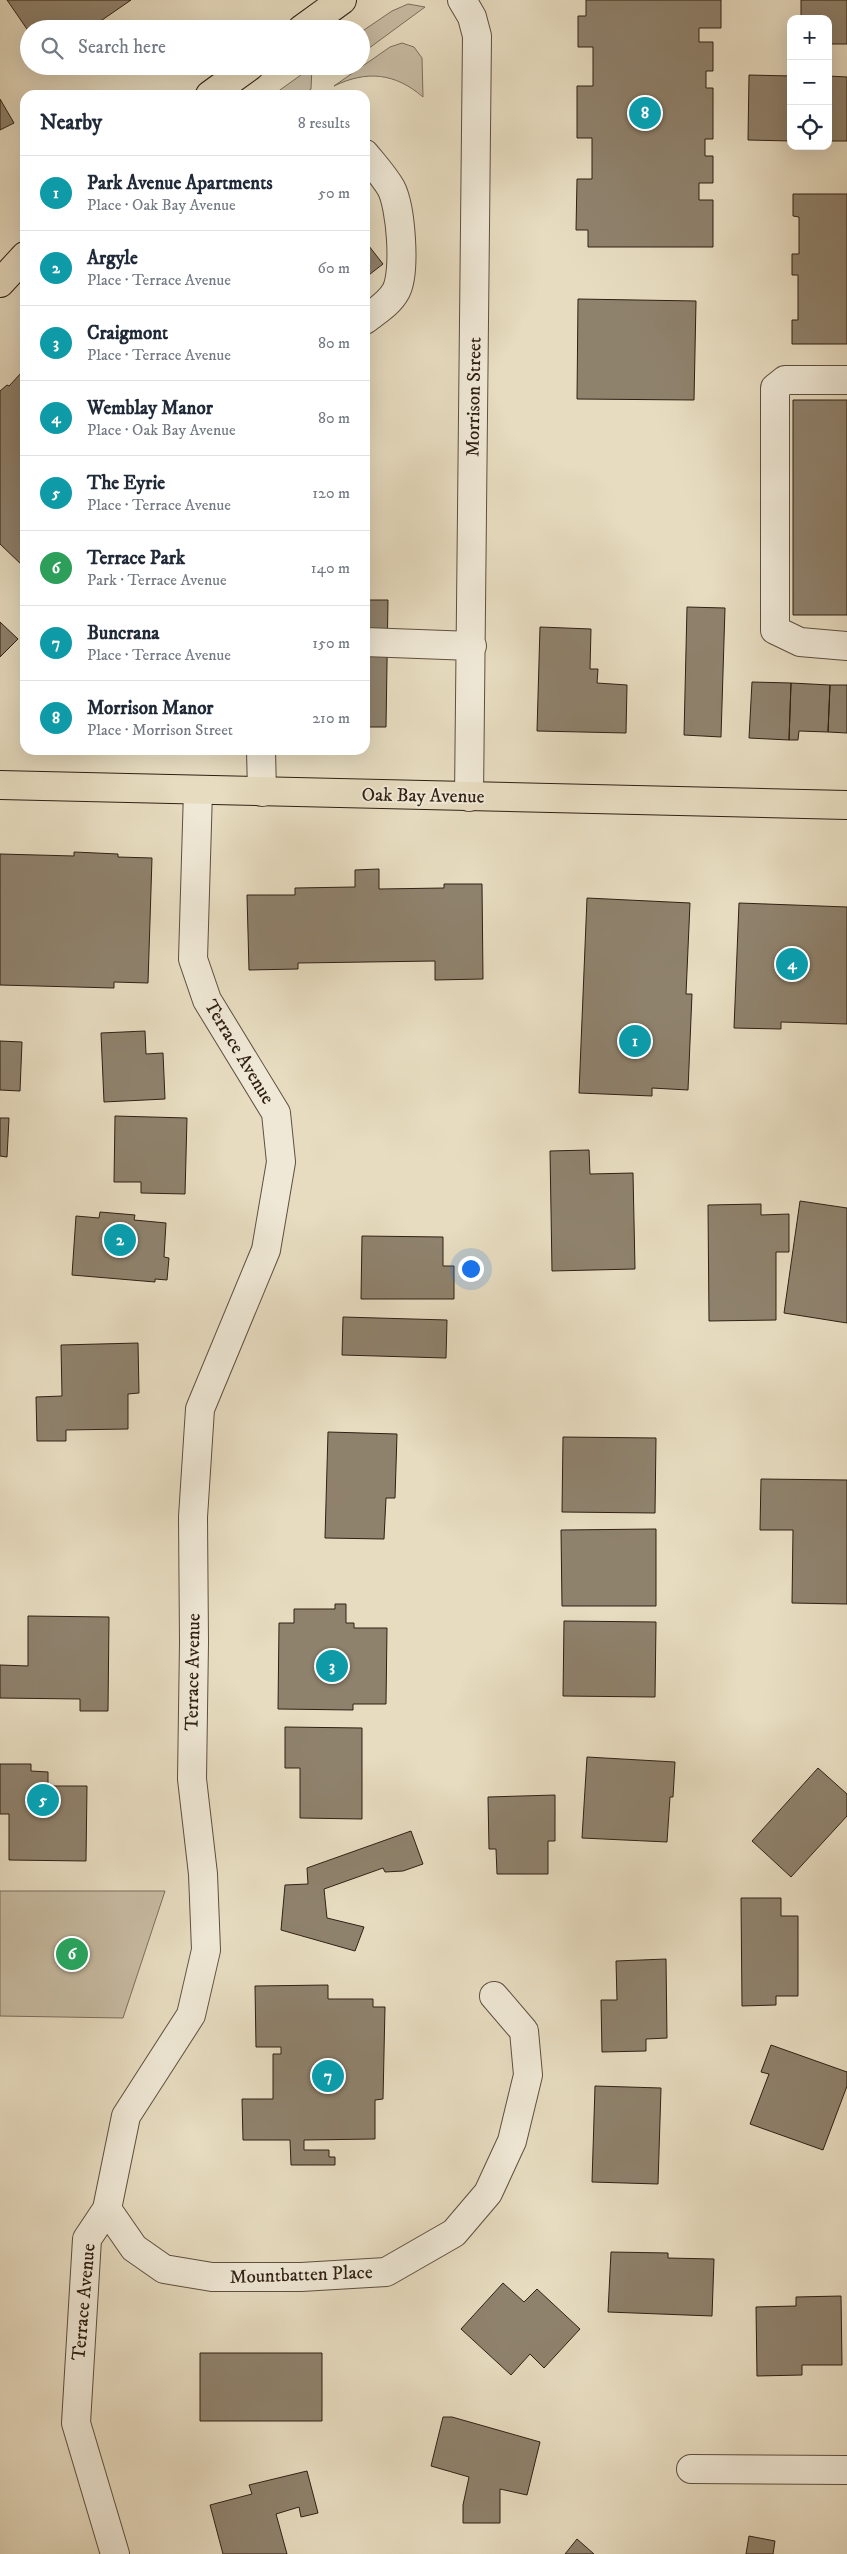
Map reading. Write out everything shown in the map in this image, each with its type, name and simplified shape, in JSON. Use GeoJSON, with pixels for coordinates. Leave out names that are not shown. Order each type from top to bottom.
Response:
{"type":"FeatureCollection","features":[{"type":"Feature","properties":{"kind":"main road"},"geometry":{"type":"LineString","coordinates":[[314,20],[342,0]]}},
{"type":"Feature","properties":{"kind":"main road"},"geometry":{"type":"LineString","coordinates":[[217,90],[238,75]]}},
{"type":"Feature","properties":{"kind":"main road"},"geometry":{"type":"LineString","coordinates":[[0,283],[20,261]]}},
{"type":"Feature","properties":{"kind":"main road","name":"Oak Bay Avenue"},"geometry":{"type":"LineString","coordinates":[[0,785],[847,804]]}},
{"type":"Feature","properties":{"kind":"street","name":"Morrison Street"},"geometry":{"type":"LineString","coordinates":[[462,0],[472,17],[477,36],[469,797]]}},
{"type":"Feature","properties":{"kind":"street"},"geometry":{"type":"LineString","coordinates":[[370,160],[386,181],[395,198],[399,217],[401,272],[392,297],[370,316]]}},
{"type":"Feature","properties":{"kind":"street"},"geometry":{"type":"LineString","coordinates":[[847,380],[785,380],[775,388],[775,630],[800,642],[847,646]]}},
{"type":"Feature","properties":{"kind":"street"},"geometry":{"type":"LineString","coordinates":[[370,642],[472,646]]}},
{"type":"Feature","properties":{"kind":"street"},"geometry":{"type":"LineString","coordinates":[[261,755],[262,792]]}},
{"type":"Feature","properties":{"kind":"street","name":"Terrace Avenue"},"geometry":{"type":"LineString","coordinates":[[115,2554],[76,2423],[87,2239],[107,2209],[126,2116],[191,2014],[206,1950],[203,1874],[192,1779],[193,1517],[200,1409],[266,1250],[281,1162],[276,1113],[207,1000],[193,959],[198,790]]}},
{"type":"Feature","properties":{"kind":"street","name":"Mountbatten Place"},"geometry":{"type":"LineString","coordinates":[[107,2209],[134,2248],[164,2269],[212,2277],[301,2277],[386,2272],[454,2233],[488,2193],[512,2141],[528,2075],[524,2031],[494,1996]]}},
{"type":"Feature","properties":{"kind":"street"},"geometry":{"type":"LineString","coordinates":[[691,2469],[847,2470]]}},
{"type":"Feature","properties":{"kind":"shaded area"},"geometry":{"type":"Polygon","coordinates":[[[408,4],[425,7],[370,47],[370,26],[392,11],[408,4]]]}},
{"type":"Feature","properties":{"kind":"shaded area"},"geometry":{"type":"Polygon","coordinates":[[[402,43],[414,47],[422,58],[423,97],[402,83],[380,76],[358,78],[334,86],[350,75],[370,75],[370,61],[390,47],[402,43]]]}},
{"type":"Feature","properties":{"kind":"shaded area"},"geometry":{"type":"Polygon","coordinates":[[[301,75],[312,75],[310,90],[280,90],[301,75]]]}},
{"type":"Feature","properties":{"kind":"shaded area"},"geometry":{"type":"Polygon","coordinates":[[[0,1891],[165,1891],[123,2018],[0,2016],[0,1891]]]}},
{"type":"Feature","properties":{"kind":"building"},"geometry":{"type":"Polygon","coordinates":[[[7,0],[131,0],[102,20],[21,20],[7,0]]]}},
{"type":"Feature","properties":{"kind":"building"},"geometry":{"type":"Polygon","coordinates":[[[586,0],[721,0],[721,28],[699,28],[699,42],[713,42],[713,71],[706,71],[706,88],[713,88],[713,139],[705,139],[705,156],[713,156],[713,183],[699,183],[699,200],[713,200],[713,247],[588,247],[588,230],[576,230],[577,179],[592,179],[592,138],[577,138],[577,86],[593,86],[593,47],[578,47],[578,16],[586,16],[586,0]]]}},
{"type":"Feature","properties":{"kind":"building"},"geometry":{"type":"Polygon","coordinates":[[[801,0],[847,0],[847,44],[832,44],[832,15],[801,15],[801,0]]]}},
{"type":"Feature","properties":{"kind":"building"},"geometry":{"type":"Polygon","coordinates":[[[749,75],[787,76],[787,141],[748,140],[749,75]]]}},
{"type":"Feature","properties":{"kind":"building"},"geometry":{"type":"Polygon","coordinates":[[[832,76],[847,77],[847,141],[832,141],[832,76]]]}},
{"type":"Feature","properties":{"kind":"building"},"geometry":{"type":"Polygon","coordinates":[[[0,99],[14,123],[0,130],[0,99]]]}},
{"type":"Feature","properties":{"kind":"building"},"geometry":{"type":"Polygon","coordinates":[[[793,194],[847,194],[847,344],[792,344],[792,320],[798,320],[798,275],[792,275],[792,254],[799,254],[799,217],[793,216],[793,194]]]}},
{"type":"Feature","properties":{"kind":"building"},"geometry":{"type":"Polygon","coordinates":[[[370,247],[383,264],[370,274],[370,247]]]}},
{"type":"Feature","properties":{"kind":"building"},"geometry":{"type":"Polygon","coordinates":[[[578,299],[696,301],[694,400],[577,399],[578,299]]]}},
{"type":"Feature","properties":{"kind":"building"},"geometry":{"type":"Polygon","coordinates":[[[20,374],[20,563],[0,544],[0,391],[7,385],[9,386],[20,374]]]}},
{"type":"Feature","properties":{"kind":"building"},"geometry":{"type":"Polygon","coordinates":[[[793,400],[847,400],[847,615],[793,615],[793,400]]]}},
{"type":"Feature","properties":{"kind":"building"},"geometry":{"type":"Polygon","coordinates":[[[370,600],[388,600],[386,727],[370,727],[370,600]]]}},
{"type":"Feature","properties":{"kind":"building"},"geometry":{"type":"Polygon","coordinates":[[[687,607],[725,608],[721,737],[684,735],[687,607]]]}},
{"type":"Feature","properties":{"kind":"building"},"geometry":{"type":"Polygon","coordinates":[[[0,622],[18,639],[0,657],[0,622]]]}},
{"type":"Feature","properties":{"kind":"building"},"geometry":{"type":"Polygon","coordinates":[[[540,627],[591,629],[590,669],[598,669],[597,683],[627,685],[626,733],[537,731],[540,627]]]}},
{"type":"Feature","properties":{"kind":"building"},"geometry":{"type":"Polygon","coordinates":[[[752,682],[791,683],[789,740],[749,738],[752,682]]]}},
{"type":"Feature","properties":{"kind":"building"},"geometry":{"type":"Polygon","coordinates":[[[791,683],[830,685],[828,732],[799,731],[798,740],[789,740],[791,683]]]}},
{"type":"Feature","properties":{"kind":"building"},"geometry":{"type":"Polygon","coordinates":[[[830,685],[847,685],[847,733],[828,732],[830,685]]]}},
{"type":"Feature","properties":{"kind":"building"},"geometry":{"type":"Polygon","coordinates":[[[74,852],[118,854],[118,857],[152,858],[148,983],[114,982],[114,988],[0,985],[0,854],[74,856],[74,852]]]}},
{"type":"Feature","properties":{"kind":"building"},"geometry":{"type":"Polygon","coordinates":[[[379,869],[379,889],[444,888],[444,884],[482,884],[483,979],[435,980],[435,961],[298,963],[298,969],[249,970],[247,895],[295,895],[295,888],[355,887],[355,870],[379,869]]]}},
{"type":"Feature","properties":{"kind":"building"},"geometry":{"type":"Polygon","coordinates":[[[587,898],[690,903],[686,994],[692,994],[688,1090],[652,1088],[652,1096],[579,1093],[587,898]]]}},
{"type":"Feature","properties":{"kind":"building"},"geometry":{"type":"Polygon","coordinates":[[[739,903],[847,907],[847,1024],[781,1022],[781,1029],[734,1028],[739,903]]]}},
{"type":"Feature","properties":{"kind":"building"},"geometry":{"type":"Polygon","coordinates":[[[145,1031],[146,1054],[163,1053],[165,1099],[104,1102],[101,1033],[145,1031]]]}},
{"type":"Feature","properties":{"kind":"building"},"geometry":{"type":"Polygon","coordinates":[[[0,1041],[22,1042],[20,1091],[0,1090],[0,1041]]]}},
{"type":"Feature","properties":{"kind":"building"},"geometry":{"type":"Polygon","coordinates":[[[115,1116],[187,1118],[185,1194],[141,1193],[141,1182],[114,1182],[115,1116]]]}},
{"type":"Feature","properties":{"kind":"building"},"geometry":{"type":"Polygon","coordinates":[[[0,1118],[9,1118],[7,1157],[0,1156],[0,1118]]]}},
{"type":"Feature","properties":{"kind":"building"},"geometry":{"type":"Polygon","coordinates":[[[589,1150],[590,1174],[633,1173],[635,1269],[552,1271],[550,1151],[589,1150]]]}},
{"type":"Feature","properties":{"kind":"building"},"geometry":{"type":"Polygon","coordinates":[[[800,1201],[847,1208],[847,1323],[784,1313],[800,1201]]]}},
{"type":"Feature","properties":{"kind":"building"},"geometry":{"type":"Polygon","coordinates":[[[761,1204],[761,1215],[789,1214],[789,1252],[776,1252],[776,1320],[709,1321],[708,1205],[761,1204]]]}},
{"type":"Feature","properties":{"kind":"building"},"geometry":{"type":"Polygon","coordinates":[[[100,1212],[135,1215],[134,1220],[166,1223],[164,1257],[169,1258],[167,1280],[155,1279],[155,1282],[72,1275],[76,1216],[99,1218],[100,1212]]]}},
{"type":"Feature","properties":{"kind":"building"},"geometry":{"type":"Polygon","coordinates":[[[362,1236],[443,1237],[443,1266],[454,1266],[454,1299],[361,1299],[362,1236]]]}},
{"type":"Feature","properties":{"kind":"building"},"geometry":{"type":"Polygon","coordinates":[[[343,1317],[447,1320],[446,1358],[342,1355],[343,1317]]]}},
{"type":"Feature","properties":{"kind":"building"},"geometry":{"type":"Polygon","coordinates":[[[138,1343],[139,1393],[128,1394],[128,1429],[66,1430],[66,1441],[37,1441],[36,1397],[62,1396],[61,1345],[138,1343]]]}},
{"type":"Feature","properties":{"kind":"building"},"geometry":{"type":"Polygon","coordinates":[[[328,1432],[397,1434],[395,1498],[386,1498],[384,1539],[325,1538],[328,1432]]]}},
{"type":"Feature","properties":{"kind":"building"},"geometry":{"type":"Polygon","coordinates":[[[563,1437],[656,1438],[655,1513],[562,1512],[563,1437]]]}},
{"type":"Feature","properties":{"kind":"building"},"geometry":{"type":"Polygon","coordinates":[[[761,1479],[847,1480],[847,1604],[792,1603],[793,1530],[760,1530],[761,1479]]]}},
{"type":"Feature","properties":{"kind":"building"},"geometry":{"type":"Polygon","coordinates":[[[656,1529],[656,1606],[562,1606],[561,1530],[656,1529]]]}},
{"type":"Feature","properties":{"kind":"building"},"geometry":{"type":"Polygon","coordinates":[[[335,1604],[346,1604],[346,1623],[354,1623],[354,1628],[387,1628],[386,1704],[353,1704],[353,1710],[278,1709],[279,1623],[294,1623],[294,1609],[335,1609],[335,1604]]]}},
{"type":"Feature","properties":{"kind":"building"},"geometry":{"type":"Polygon","coordinates":[[[28,1616],[109,1617],[108,1711],[80,1711],[80,1699],[0,1698],[0,1665],[28,1666],[28,1616]]]}},
{"type":"Feature","properties":{"kind":"building"},"geometry":{"type":"Polygon","coordinates":[[[564,1621],[656,1622],[655,1697],[563,1696],[564,1621]]]}},
{"type":"Feature","properties":{"kind":"building"},"geometry":{"type":"Polygon","coordinates":[[[285,1727],[362,1728],[362,1819],[300,1818],[300,1768],[285,1768],[285,1727]]]}},
{"type":"Feature","properties":{"kind":"building"},"geometry":{"type":"Polygon","coordinates":[[[587,1757],[675,1762],[667,1842],[582,1838],[587,1757]]]}},
{"type":"Feature","properties":{"kind":"building"},"geometry":{"type":"Polygon","coordinates":[[[0,1764],[31,1764],[31,1771],[48,1772],[48,1786],[87,1786],[86,1861],[9,1860],[9,1814],[0,1814],[0,1764]]]}},
{"type":"Feature","properties":{"kind":"building"},"geometry":{"type":"Polygon","coordinates":[[[818,1768],[847,1794],[847,1816],[791,1877],[752,1841],[818,1768]]]}},
{"type":"Feature","properties":{"kind":"building"},"geometry":{"type":"Polygon","coordinates":[[[555,1795],[555,1841],[548,1841],[548,1874],[497,1874],[496,1849],[489,1849],[488,1797],[555,1795]]]}},
{"type":"Feature","properties":{"kind":"building"},"geometry":{"type":"Polygon","coordinates":[[[411,1831],[423,1864],[403,1871],[385,1872],[383,1868],[324,1889],[327,1918],[364,1927],[355,1951],[281,1930],[285,1885],[308,1884],[307,1868],[411,1831]]]}},
{"type":"Feature","properties":{"kind":"building"},"geometry":{"type":"Polygon","coordinates":[[[741,1898],[781,1898],[781,1916],[798,1916],[798,1996],[776,1996],[776,2005],[742,2006],[741,1898]]]}},
{"type":"Feature","properties":{"kind":"building"},"geometry":{"type":"Polygon","coordinates":[[[666,1959],[667,2038],[646,2039],[646,2051],[602,2052],[601,2000],[617,2000],[616,1961],[666,1959]]]}},
{"type":"Feature","properties":{"kind":"building"},"geometry":{"type":"Polygon","coordinates":[[[328,1985],[328,1999],[373,1999],[373,2007],[385,2007],[383,2099],[375,2100],[375,2139],[304,2140],[304,2150],[329,2150],[329,2157],[335,2157],[335,2165],[291,2165],[290,2140],[243,2140],[242,2099],[273,2099],[273,2054],[281,2054],[281,2047],[256,2047],[255,1986],[328,1985]]]}},
{"type":"Feature","properties":{"kind":"building"},"geometry":{"type":"Polygon","coordinates":[[[771,2045],[847,2072],[847,2086],[823,2150],[750,2124],[769,2074],[761,2072],[771,2045]]]}},
{"type":"Feature","properties":{"kind":"building"},"geometry":{"type":"Polygon","coordinates":[[[595,2086],[661,2088],[658,2184],[592,2182],[595,2086]]]}},
{"type":"Feature","properties":{"kind":"building"},"geometry":{"type":"Polygon","coordinates":[[[611,2252],[668,2253],[668,2258],[714,2259],[712,2316],[608,2312],[611,2252]]]}},
{"type":"Feature","properties":{"kind":"building"},"geometry":{"type":"Polygon","coordinates":[[[503,2283],[524,2302],[537,2289],[580,2329],[544,2368],[530,2354],[511,2375],[461,2329],[503,2283]]]}},
{"type":"Feature","properties":{"kind":"building"},"geometry":{"type":"Polygon","coordinates":[[[841,2296],[842,2365],[802,2365],[802,2375],[757,2376],[756,2307],[796,2306],[796,2297],[841,2296]]]}},
{"type":"Feature","properties":{"kind":"building"},"geometry":{"type":"Polygon","coordinates":[[[200,2353],[322,2353],[322,2421],[200,2421],[200,2353]]]}},
{"type":"Feature","properties":{"kind":"building"},"geometry":{"type":"Polygon","coordinates":[[[443,2417],[452,2417],[540,2442],[527,2495],[500,2489],[500,2523],[463,2523],[463,2505],[469,2477],[431,2466],[443,2417]]]}},
{"type":"Feature","properties":{"kind":"building"},"geometry":{"type":"Polygon","coordinates":[[[307,2471],[318,2513],[301,2517],[299,2507],[276,2514],[287,2554],[223,2554],[210,2505],[252,2494],[249,2485],[307,2471]]]}},
{"type":"Feature","properties":{"kind":"building"},"geometry":{"type":"Polygon","coordinates":[[[749,2536],[775,2541],[773,2554],[746,2554],[749,2536]]]}},
{"type":"Feature","properties":{"kind":"building"},"geometry":{"type":"Polygon","coordinates":[[[577,2539],[594,2554],[565,2554],[577,2539]]]}},
{"type":"Feature","properties":{"kind":"place","name":"Morrison Manor"},"geometry":{"type":"Point","coordinates":[645,113]}},
{"type":"Feature","properties":{"kind":"place","name":"Wemblay Manor"},"geometry":{"type":"Point","coordinates":[792,964]}},
{"type":"Feature","properties":{"kind":"place","name":"Park Avenue Apartments"},"geometry":{"type":"Point","coordinates":[635,1041]}},
{"type":"Feature","properties":{"kind":"place","name":"Argyle"},"geometry":{"type":"Point","coordinates":[120,1240]}},
{"type":"Feature","properties":{"kind":"place","name":"Craigmont"},"geometry":{"type":"Point","coordinates":[332,1666]}},
{"type":"Feature","properties":{"kind":"place","name":"The Eyrie"},"geometry":{"type":"Point","coordinates":[43,1800]}},
{"type":"Feature","properties":{"kind":"place","name":"Terrace Park"},"geometry":{"type":"Point","coordinates":[72,1954]}},
{"type":"Feature","properties":{"kind":"place","name":"Buncrana"},"geometry":{"type":"Point","coordinates":[328,2076]}}]}
